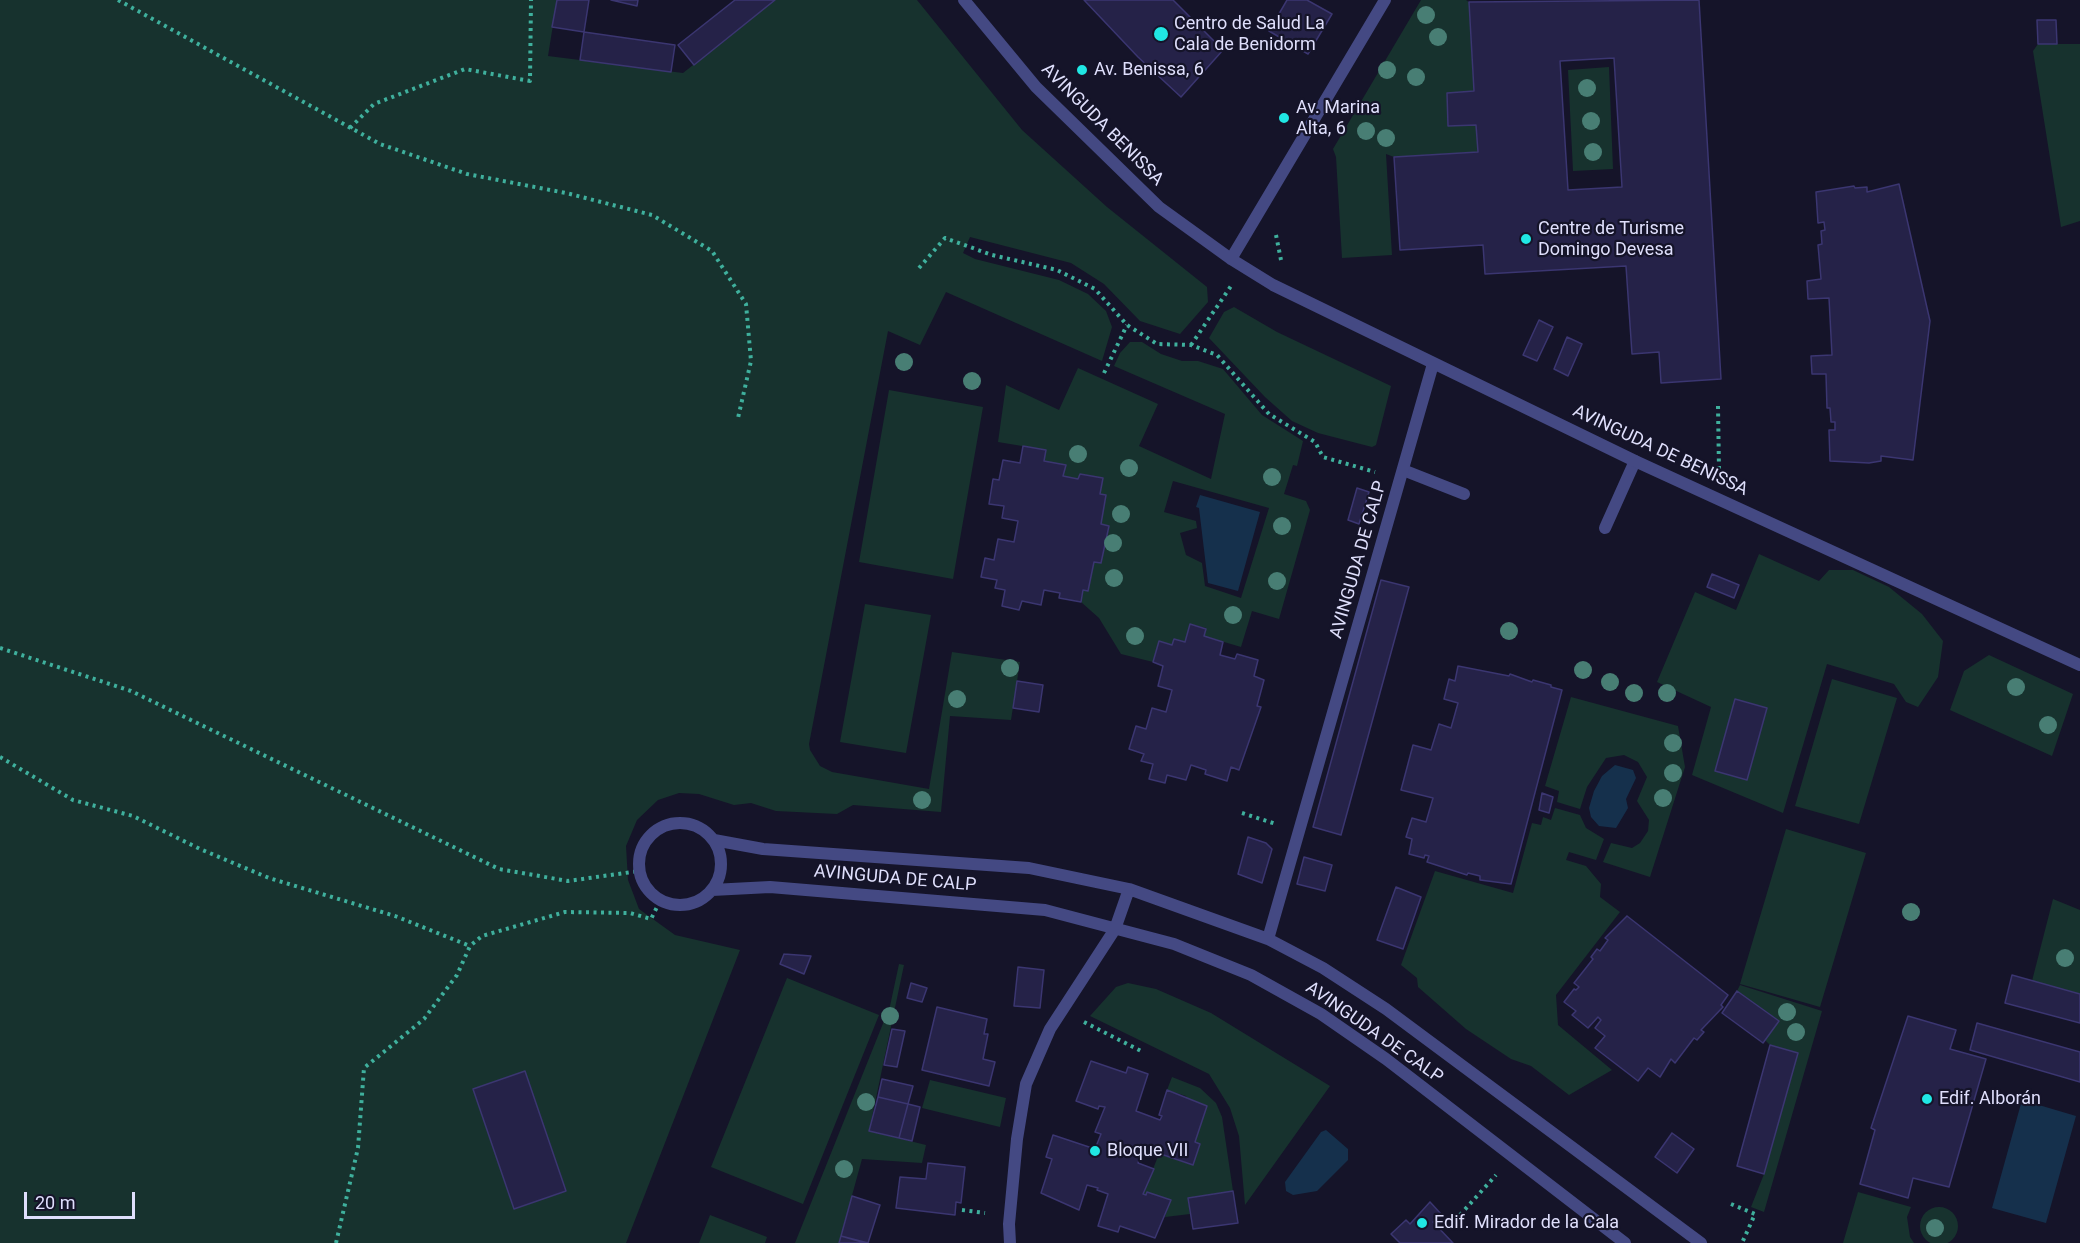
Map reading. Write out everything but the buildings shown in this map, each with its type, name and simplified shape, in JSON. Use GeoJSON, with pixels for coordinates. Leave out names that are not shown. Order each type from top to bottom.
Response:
{"type":"FeatureCollection","features":[{"type":"Feature","properties":{"kind":"street","name":"AVINGUDA BENISSA"},"geometry":{"type":"LineString","coordinates":[[964,0],[1036,87],[1098,149],[1159,207],[1231,259]]}},
{"type":"Feature","properties":{"kind":"street"},"geometry":{"type":"LineString","coordinates":[[1231,259],[1385,0]]}},
{"type":"Feature","properties":{"kind":"street","name":"AVINGUDA DE BENISSA"},"geometry":{"type":"LineString","coordinates":[[1231,259],[1273,285],[1635,461],[2080,665]]}},
{"type":"Feature","properties":{"kind":"street","name":"AVINGUDA DE CALP"},"geometry":{"type":"LineString","coordinates":[[1268,939],[1433,364]]}},
{"type":"Feature","properties":{"kind":"street"},"geometry":{"type":"LineString","coordinates":[[1605,528],[1635,461]]}},
{"type":"Feature","properties":{"kind":"street"},"geometry":{"type":"LineString","coordinates":[[1403,470],[1464,494]]}},
{"type":"Feature","properties":{"kind":"street"},"geometry":{"type":"LineString","coordinates":[[667,824],[693,824],[705,830],[714,840],[720,852],[722,865],[719,879],[702,900],[674,905],[660,901],[649,892],[639,871],[640,852],[646,840],[655,831],[667,824]]}},
{"type":"Feature","properties":{"kind":"street","name":"AVINGUDA DE CALP"},"geometry":{"type":"LineString","coordinates":[[714,840],[763,849],[1029,868],[1129,890],[1268,939],[1323,968],[1386,1009],[1701,1243]]}},
{"type":"Feature","properties":{"kind":"street","name":"AVINGUDA DE CALP"},"geometry":{"type":"LineString","coordinates":[[712,890],[770,887],[1045,909],[1174,944],[1251,975],[1321,1014],[1386,1059],[1625,1243]]}},
{"type":"Feature","properties":{"kind":"street"},"geometry":{"type":"LineString","coordinates":[[1010,1243],[1009,1224],[1017,1139],[1026,1084],[1050,1029],[1115,929],[1129,890]]}},
{"type":"Feature","properties":{"kind":"path"},"geometry":{"type":"LineString","coordinates":[[118,0],[380,144],[423,161],[467,174],[566,193],[652,215],[712,251],[746,304],[751,361],[738,418]]}},
{"type":"Feature","properties":{"kind":"path"},"geometry":{"type":"LineString","coordinates":[[350,128],[374,104],[465,69],[530,81],[531,0]]}},
{"type":"Feature","properties":{"kind":"path"},"geometry":{"type":"LineString","coordinates":[[919,268],[945,238],[992,255],[1057,270],[1095,289],[1127,325],[1157,344],[1191,345],[1217,355],[1269,414],[1315,442],[1323,457],[1376,472]]}},
{"type":"Feature","properties":{"kind":"path"},"geometry":{"type":"LineString","coordinates":[[1191,345],[1223,298]]}},
{"type":"Feature","properties":{"kind":"path"},"geometry":{"type":"LineString","coordinates":[[1104,374],[1127,325]]}},
{"type":"Feature","properties":{"kind":"path"},"geometry":{"type":"LineString","coordinates":[[1718,406],[1719,499]]}},
{"type":"Feature","properties":{"kind":"path"},"geometry":{"type":"LineString","coordinates":[[0,648],[131,691],[499,869],[568,881],[639,871]]}},
{"type":"Feature","properties":{"kind":"path"},"geometry":{"type":"LineString","coordinates":[[0,757],[73,801],[133,816],[200,849],[269,878],[395,916],[470,946]]}},
{"type":"Feature","properties":{"kind":"path"},"geometry":{"type":"LineString","coordinates":[[1242,813],[1300,831]]}},
{"type":"Feature","properties":{"kind":"path"},"geometry":{"type":"LineString","coordinates":[[336,1243],[358,1148],[364,1068],[424,1019],[457,975],[470,946],[482,936],[565,912],[630,913],[651,919],[660,901]]}},
{"type":"Feature","properties":{"kind":"path"},"geometry":{"type":"LineString","coordinates":[[1062,1010],[1143,1052]]}},
{"type":"Feature","properties":{"kind":"path"},"geometry":{"type":"LineString","coordinates":[[1460,1215],[1513,1157]]}},
{"type":"Feature","properties":{"kind":"path"},"geometry":{"type":"LineString","coordinates":[[1731,1204],[1755,1215],[1742,1243]]}},
{"type":"Feature","properties":{"kind":"green space"},"geometry":{"type":"Polygon","coordinates":[[[0,0],[557,0],[548,56],[683,73],[775,0],[917,0],[1022,130],[1107,207],[1207,287],[1208,302],[1180,334],[1140,321],[1104,284],[1071,263],[970,237],[963,253],[975,259],[1059,280],[1088,294],[1106,311],[1112,327],[1102,361],[946,292],[920,345],[888,331],[809,744],[810,750],[820,766],[832,772],[929,789],[952,652],[1020,662],[1011,720],[950,716],[941,812],[853,805],[837,814],[776,811],[751,803],[734,805],[699,794],[679,793],[658,800],[637,820],[626,846],[628,880],[639,909],[675,935],[740,950],[626,1243],[0,1243],[0,0]]]}},
{"type":"Feature","properties":{"kind":"green space"},"geometry":{"type":"Polygon","coordinates":[[[1421,0],[1466,0],[1469,2],[1474,91],[1447,93],[1448,126],[1476,125],[1478,152],[1394,157],[1386,154],[1392,255],[1342,258],[1336,157],[1333,149],[1421,0]]]}},
{"type":"Feature","properties":{"kind":"green space"},"geometry":{"type":"Polygon","coordinates":[[[2038,44],[2080,44],[2080,221],[2061,227],[2033,51],[2038,44]]]}},
{"type":"Feature","properties":{"kind":"green space"},"geometry":{"type":"Polygon","coordinates":[[[1609,67],[1613,169],[1573,171],[1568,70],[1609,67]]]}},
{"type":"Feature","properties":{"kind":"green space"},"geometry":{"type":"Polygon","coordinates":[[[1234,307],[1277,332],[1391,386],[1376,445],[1372,447],[1318,433],[1292,421],[1265,397],[1209,338],[1224,312],[1234,307]]]}},
{"type":"Feature","properties":{"kind":"green space"},"geometry":{"type":"Polygon","coordinates":[[[1130,342],[1142,342],[1161,354],[1182,361],[1198,361],[1223,369],[1262,415],[1303,441],[1297,466],[1293,465],[1284,494],[1306,501],[1310,510],[1279,619],[1252,611],[1241,647],[1204,636],[1206,628],[1190,624],[1185,642],[1174,639],[1172,645],[1159,641],[1153,662],[1121,654],[1099,618],[1081,602],[1083,590],[1088,590],[1094,562],[1101,563],[1109,526],[1101,524],[1106,496],[1100,494],[1103,478],[1080,474],[1078,479],[1063,476],[1065,465],[1044,461],[1046,450],[998,442],[1006,385],[1059,410],[1078,368],[1158,404],[1139,446],[1211,479],[1225,414],[1114,366],[1120,353],[1130,342]],[[1173,481],[1164,512],[1196,521],[1197,528],[1180,533],[1186,555],[1202,563],[1205,586],[1241,598],[1269,508],[1173,481]]]}},
{"type":"Feature","properties":{"kind":"green space"},"geometry":{"type":"Polygon","coordinates":[[[889,390],[983,407],[953,579],[859,562],[889,390]]]}},
{"type":"Feature","properties":{"kind":"green space"},"geometry":{"type":"Polygon","coordinates":[[[1759,554],[1819,581],[1829,570],[1853,570],[1889,587],[1922,614],[1943,641],[1938,677],[1918,707],[1906,702],[1894,684],[1827,664],[1783,813],[1692,775],[1711,707],[1657,682],[1695,592],[1736,610],[1759,554]]]}},
{"type":"Feature","properties":{"kind":"green space"},"geometry":{"type":"Polygon","coordinates":[[[865,604],[931,615],[906,753],[840,742],[865,604]]]}},
{"type":"Feature","properties":{"kind":"green space"},"geometry":{"type":"Polygon","coordinates":[[[1989,655],[2073,694],[2052,756],[1950,710],[1964,671],[1989,655]]]}},
{"type":"Feature","properties":{"kind":"green space"},"geometry":{"type":"Polygon","coordinates":[[[1832,679],[1897,698],[1859,824],[1795,806],[1832,679]]]}},
{"type":"Feature","properties":{"kind":"green space"},"geometry":{"type":"Polygon","coordinates":[[[1571,697],[1678,726],[1685,767],[1650,877],[1603,862],[1611,843],[1632,848],[1640,843],[1648,831],[1649,820],[1637,801],[1647,777],[1638,762],[1624,755],[1606,758],[1587,787],[1580,809],[1557,802],[1559,791],[1545,786],[1571,697]]]}},
{"type":"Feature","properties":{"kind":"green space"},"geometry":{"type":"Polygon","coordinates":[[[1555,808],[1580,815],[1586,828],[1604,839],[1596,860],[1569,852],[1566,860],[1586,866],[1601,884],[1600,897],[1620,912],[1556,995],[1558,1025],[1612,1070],[1569,1095],[1531,1066],[1511,1059],[1466,1029],[1418,987],[1417,978],[1401,965],[1435,871],[1513,893],[1532,823],[1541,825],[1543,817],[1551,820],[1555,808]]]}},
{"type":"Feature","properties":{"kind":"green space"},"geometry":{"type":"Polygon","coordinates":[[[1786,829],[1866,853],[1820,1007],[1740,984],[1786,829]]]}},
{"type":"Feature","properties":{"kind":"green space"},"geometry":{"type":"Polygon","coordinates":[[[2053,899],[2080,910],[2080,994],[2032,981],[2053,899]]]}},
{"type":"Feature","properties":{"kind":"green space"},"geometry":{"type":"Polygon","coordinates":[[[899,964],[904,965],[869,1131],[926,1145],[922,1163],[862,1159],[839,1243],[795,1243],[890,1006],[899,964]]]}},
{"type":"Feature","properties":{"kind":"green space"},"geometry":{"type":"Polygon","coordinates":[[[787,978],[879,1015],[803,1204],[711,1167],[787,978]]]}},
{"type":"Feature","properties":{"kind":"green space"},"geometry":{"type":"Polygon","coordinates":[[[1128,983],[1156,989],[1211,1013],[1330,1086],[1245,1205],[1239,1136],[1230,1108],[1209,1074],[1090,1016],[1116,987],[1128,983]]]}},
{"type":"Feature","properties":{"kind":"green space"},"geometry":{"type":"Polygon","coordinates":[[[1740,985],[1822,1011],[1764,1212],[1751,1207],[1764,1174],[1797,1053],[1770,1045],[1765,1040],[1778,1021],[1737,991],[1740,985]]]}},
{"type":"Feature","properties":{"kind":"green space"},"geometry":{"type":"Polygon","coordinates":[[[1172,1077],[1200,1088],[1216,1103],[1222,1117],[1233,1191],[1188,1198],[1190,1214],[1165,1217],[1170,1200],[1143,1194],[1159,1154],[1192,1165],[1199,1144],[1195,1142],[1186,1096],[1167,1090],[1172,1077]]]}},
{"type":"Feature","properties":{"kind":"green space"},"geometry":{"type":"Polygon","coordinates":[[[930,1080],[1006,1098],[1000,1127],[922,1108],[930,1080]]]}},
{"type":"Feature","properties":{"kind":"green space"},"geometry":{"type":"Polygon","coordinates":[[[1858,1192],[1911,1207],[1907,1217],[1910,1237],[1914,1243],[1843,1243],[1858,1192]]]}},
{"type":"Feature","properties":{"kind":"green space"},"geometry":{"type":"Polygon","coordinates":[[[1939,1207],[1952,1213],[1958,1226],[1952,1239],[1939,1245],[1926,1239],[1920,1226],[1926,1213],[1939,1207]]]}},
{"type":"Feature","properties":{"kind":"green space"},"geometry":{"type":"Polygon","coordinates":[[[710,1215],[767,1237],[765,1243],[699,1243],[710,1215]]]}},
{"type":"Feature","properties":{"kind":"water"},"geometry":{"type":"Polygon","coordinates":[[[1200,495],[1260,512],[1238,591],[1208,583],[1199,508],[1196,507],[1200,495]]]}},
{"type":"Feature","properties":{"kind":"water"},"geometry":{"type":"Polygon","coordinates":[[[1615,765],[1633,770],[1636,778],[1626,799],[1628,808],[1616,828],[1599,826],[1591,817],[1589,808],[1602,776],[1615,765]]]}},
{"type":"Feature","properties":{"kind":"water"},"geometry":{"type":"Polygon","coordinates":[[[2022,1100],[2076,1116],[2046,1223],[1992,1208],[2022,1100]]]}},
{"type":"Feature","properties":{"kind":"water"},"geometry":{"type":"Polygon","coordinates":[[[1326,1130],[1348,1149],[1348,1160],[1317,1191],[1293,1195],[1286,1191],[1285,1182],[1321,1132],[1326,1130]]]}},
{"type":"Feature","properties":{"kind":"place","name":"Centro de Salud La Cala de Benidorm"},"geometry":{"type":"Point","coordinates":[1161,34]}},
{"type":"Feature","properties":{"kind":"place","name":"Av. Benissa, 6"},"geometry":{"type":"Point","coordinates":[1082,70]}},
{"type":"Feature","properties":{"kind":"place","name":"Av. Marina Alta, 6"},"geometry":{"type":"Point","coordinates":[1284,118]}},
{"type":"Feature","properties":{"kind":"place","name":"Centre de Turisme Domingo Devesa"},"geometry":{"type":"Point","coordinates":[1526,239]}},
{"type":"Feature","properties":{"kind":"place","name":"Edif. Alborán"},"geometry":{"type":"Point","coordinates":[1927,1099]}},
{"type":"Feature","properties":{"kind":"place","name":"Bloque VII"},"geometry":{"type":"Point","coordinates":[1095,1151]}},
{"type":"Feature","properties":{"kind":"place","name":"Edif. Mirador de la Cala"},"geometry":{"type":"Point","coordinates":[1422,1223]}}]}
